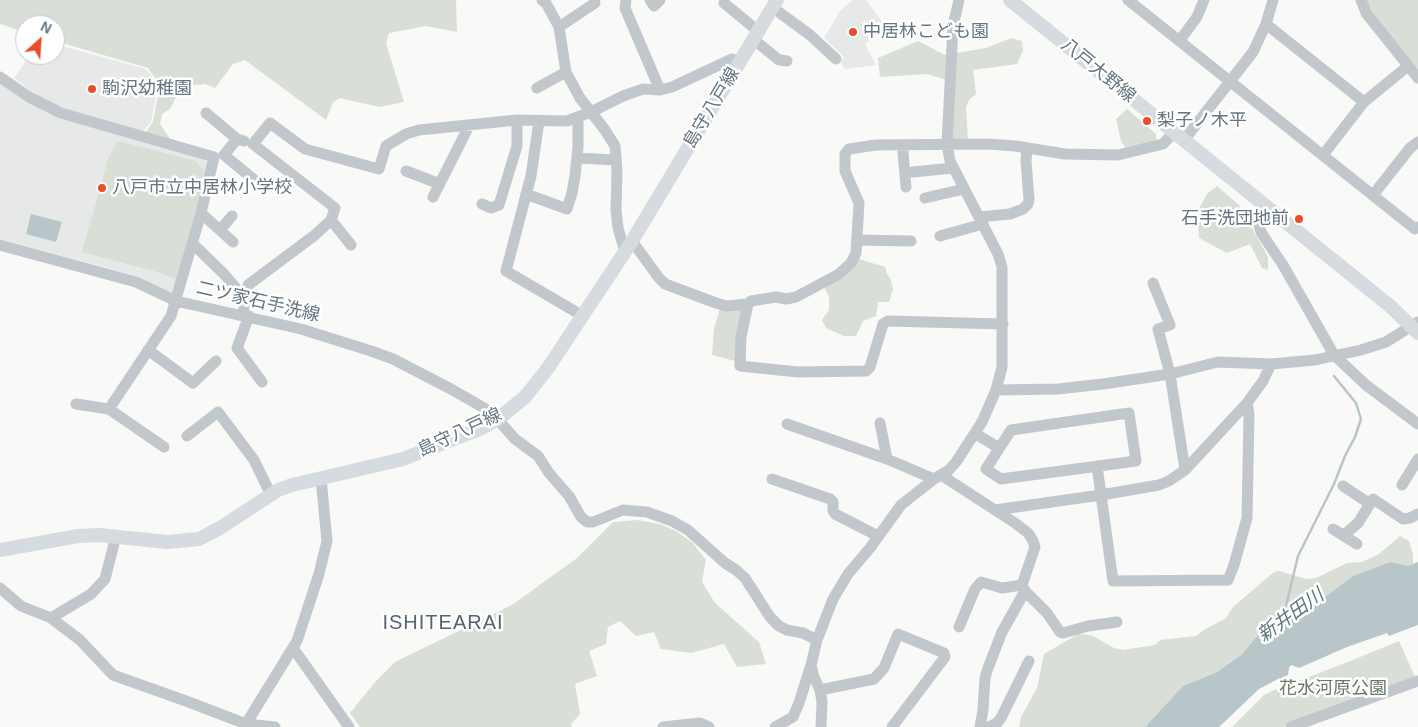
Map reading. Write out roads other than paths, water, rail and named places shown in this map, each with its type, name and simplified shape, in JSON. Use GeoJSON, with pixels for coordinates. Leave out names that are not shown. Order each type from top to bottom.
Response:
{"type":"FeatureCollection","features":[{"type":"Feature","properties":{"kind":"main road","name":"八戸大野線"},"geometry":{"type":"LineString","coordinates":[[1010,0],[1416,328]]}},
{"type":"Feature","properties":{"kind":"main road","name":"島守八戸線"},"geometry":{"type":"LineString","coordinates":[[0,550],[78,536],[116,536],[167,542],[199,539],[228,523],[270,493],[292,485],[403,459],[482,428],[498,419],[537,384],[628,246],[774,4]]}},
{"type":"Feature","properties":{"kind":"street"},"geometry":{"type":"LineString","coordinates":[[542,0],[546,3],[559,27],[566,72],[580,98],[615,146],[618,171],[616,210],[618,228],[628,246],[665,284],[726,306],[748,304],[751,301],[796,297],[822,284],[851,263],[856,253],[858,240],[859,203],[846,171],[845,154],[849,149],[876,145],[988,144],[1065,154],[1118,155],[1162,144],[1179,136],[1230,82],[1253,52],[1266,24],[1273,0]]}},
{"type":"Feature","properties":{"kind":"street"},"geometry":{"type":"LineString","coordinates":[[626,0],[625,8],[660,90]]}},
{"type":"Feature","properties":{"kind":"street"},"geometry":{"type":"LineString","coordinates":[[650,0],[654,6],[660,0]]}},
{"type":"Feature","properties":{"kind":"street"},"geometry":{"type":"LineString","coordinates":[[775,727],[793,717],[811,665],[817,640],[840,585],[901,505],[956,462],[976,434],[996,390],[1002,367],[1002,267],[998,254],[953,168],[947,144],[953,26],[959,0]]}},
{"type":"Feature","properties":{"kind":"street"},"geometry":{"type":"LineString","coordinates":[[1180,40],[1197,17],[1204,0]]}},
{"type":"Feature","properties":{"kind":"street"},"geometry":{"type":"LineString","coordinates":[[1362,0],[1366,13],[1418,78]]}},
{"type":"Feature","properties":{"kind":"street"},"geometry":{"type":"LineString","coordinates":[[1136,2],[1230,82],[1415,229],[1418,227]]}},
{"type":"Feature","properties":{"kind":"street"},"geometry":{"type":"LineString","coordinates":[[559,27],[595,3]]}},
{"type":"Feature","properties":{"kind":"street"},"geometry":{"type":"LineString","coordinates":[[724,3],[779,60],[787,61]]}},
{"type":"Feature","properties":{"kind":"street"},"geometry":{"type":"LineString","coordinates":[[774,4],[836,58]]}},
{"type":"Feature","properties":{"kind":"street"},"geometry":{"type":"LineString","coordinates":[[1266,24],[1364,102]]}},
{"type":"Feature","properties":{"kind":"street"},"geometry":{"type":"LineString","coordinates":[[253,144],[270,123],[305,149],[379,169],[386,146],[406,134],[419,130],[517,120],[567,121],[636,91],[643,89],[660,90],[672,87],[732,59],[739,63]]}},
{"type":"Feature","properties":{"kind":"street"},"geometry":{"type":"LineString","coordinates":[[1323,155],[1364,102],[1408,66]]}},
{"type":"Feature","properties":{"kind":"street"},"geometry":{"type":"LineString","coordinates":[[536,88],[566,72]]}},
{"type":"Feature","properties":{"kind":"street"},"geometry":{"type":"LineString","coordinates":[[0,77],[29,97],[61,114],[214,157],[193,244],[171,316],[109,409]]}},
{"type":"Feature","properties":{"kind":"street"},"geometry":{"type":"LineString","coordinates":[[206,113],[237,139],[253,144],[336,208],[331,220],[315,235],[248,285],[246,315],[237,348],[262,382]]}},
{"type":"Feature","properties":{"kind":"street"},"geometry":{"type":"LineString","coordinates":[[526,194],[567,209],[572,193],[577,158],[578,117]]}},
{"type":"Feature","properties":{"kind":"street"},"geometry":{"type":"LineString","coordinates":[[482,204],[491,208],[499,205],[517,146],[517,120]]}},
{"type":"Feature","properties":{"kind":"street"},"geometry":{"type":"LineString","coordinates":[[539,121],[534,162],[506,271],[582,316]]}},
{"type":"Feature","properties":{"kind":"street"},"geometry":{"type":"LineString","coordinates":[[433,197],[469,126]]}},
{"type":"Feature","properties":{"kind":"street"},"geometry":{"type":"LineString","coordinates":[[237,139],[224,155],[263,187]]}},
{"type":"Feature","properties":{"kind":"street"},"geometry":{"type":"LineString","coordinates":[[1373,195],[1410,148],[1418,142]]}},
{"type":"Feature","properties":{"kind":"street"},"geometry":{"type":"LineString","coordinates":[[904,145],[906,187]]}},
{"type":"Feature","properties":{"kind":"street"},"geometry":{"type":"LineString","coordinates":[[940,236],[981,220],[1023,210],[1028,204],[1029,199],[1026,161],[1027,148]]}},
{"type":"Feature","properties":{"kind":"street"},"geometry":{"type":"LineString","coordinates":[[577,158],[616,160]]}},
{"type":"Feature","properties":{"kind":"street"},"geometry":{"type":"LineString","coordinates":[[913,172],[953,168]]}},
{"type":"Feature","properties":{"kind":"street"},"geometry":{"type":"LineString","coordinates":[[406,170],[440,184]]}},
{"type":"Feature","properties":{"kind":"street"},"geometry":{"type":"LineString","coordinates":[[925,198],[964,189]]}},
{"type":"Feature","properties":{"kind":"street"},"geometry":{"type":"LineString","coordinates":[[1268,207],[1258,223],[1262,234],[1283,265],[1334,355],[1366,386],[1418,424]]}},
{"type":"Feature","properties":{"kind":"street"},"geometry":{"type":"LineString","coordinates":[[201,213],[233,242]]}},
{"type":"Feature","properties":{"kind":"street"},"geometry":{"type":"LineString","coordinates":[[220,230],[232,216]]}},
{"type":"Feature","properties":{"kind":"street"},"geometry":{"type":"LineString","coordinates":[[331,220],[351,245]]}},
{"type":"Feature","properties":{"kind":"street"},"geometry":{"type":"LineString","coordinates":[[858,240],[911,240]]}},
{"type":"Feature","properties":{"kind":"street"},"geometry":{"type":"LineString","coordinates":[[193,244],[224,274],[246,300]]}},
{"type":"Feature","properties":{"kind":"street","name":"二ツ家石手洗線"},"geometry":{"type":"LineString","coordinates":[[0,245],[136,282],[176,301],[246,315],[302,329],[386,356],[491,412],[515,439],[538,456],[549,473],[569,496],[581,517],[587,522],[593,522],[623,510],[647,512],[672,521],[688,530],[745,578],[770,617],[779,626],[817,640]]}},
{"type":"Feature","properties":{"kind":"street"},"geometry":{"type":"LineString","coordinates":[[1153,282],[1170,325],[1158,329],[1170,374],[1185,470]]}},
{"type":"Feature","properties":{"kind":"street"},"geometry":{"type":"LineString","coordinates":[[748,304],[741,337],[740,366],[798,372],[866,371],[870,367],[883,324],[888,321],[1003,324]]}},
{"type":"Feature","properties":{"kind":"street"},"geometry":{"type":"LineString","coordinates":[[996,390],[1058,388],[1170,374],[1218,362],[1271,364],[1315,360],[1386,342],[1416,328]]}},
{"type":"Feature","properties":{"kind":"street"},"geometry":{"type":"LineString","coordinates":[[148,350],[193,383],[216,361]]}},
{"type":"Feature","properties":{"kind":"street"},"geometry":{"type":"LineString","coordinates":[[995,510],[1159,485],[1178,476],[1246,403],[1263,381],[1271,364]]}},
{"type":"Feature","properties":{"kind":"street"},"geometry":{"type":"LineString","coordinates":[[1097,466],[1113,581],[1228,580],[1247,518],[1250,414],[1246,403]]}},
{"type":"Feature","properties":{"kind":"street"},"geometry":{"type":"LineString","coordinates":[[76,404],[109,409],[164,447]]}},
{"type":"Feature","properties":{"kind":"street"},"geometry":{"type":"LineString","coordinates":[[187,436],[218,412],[254,460],[270,493]]}},
{"type":"Feature","properties":{"kind":"street"},"geometry":{"type":"LineString","coordinates":[[1129,413],[1136,461],[1001,479],[986,469],[999,448],[1011,430],[1129,413]]}},
{"type":"Feature","properties":{"kind":"street"},"geometry":{"type":"LineString","coordinates":[[880,423],[887,458]]}},
{"type":"Feature","properties":{"kind":"street"},"geometry":{"type":"LineString","coordinates":[[787,424],[937,477],[1015,522],[1028,533],[1033,541],[1034,554],[1024,588],[1002,632],[988,668],[985,678],[980,727]]}},
{"type":"Feature","properties":{"kind":"street"},"geometry":{"type":"LineString","coordinates":[[976,434],[999,448]]}},
{"type":"Feature","properties":{"kind":"street"},"geometry":{"type":"LineString","coordinates":[[1402,485],[1418,459]]}},
{"type":"Feature","properties":{"kind":"street"},"geometry":{"type":"LineString","coordinates":[[246,724],[297,641],[319,574],[327,541],[321,478]]}},
{"type":"Feature","properties":{"kind":"street"},"geometry":{"type":"LineString","coordinates":[[772,479],[830,499],[833,502],[835,514],[878,536]]}},
{"type":"Feature","properties":{"kind":"street"},"geometry":{"type":"LineString","coordinates":[[1343,486],[1370,504]]}},
{"type":"Feature","properties":{"kind":"street"},"geometry":{"type":"LineString","coordinates":[[1344,535],[1358,523],[1373,499],[1403,519],[1418,514]]}},
{"type":"Feature","properties":{"kind":"street"},"geometry":{"type":"LineString","coordinates":[[1333,529],[1357,544]]}},
{"type":"Feature","properties":{"kind":"street"},"geometry":{"type":"LineString","coordinates":[[51,618],[91,594],[105,580],[116,536]]}},
{"type":"Feature","properties":{"kind":"street"},"geometry":{"type":"LineString","coordinates":[[959,627],[975,589],[981,582],[1002,588],[1024,588],[1060,632],[1063,633],[1088,626],[1117,622]]}},
{"type":"Feature","properties":{"kind":"street"},"geometry":{"type":"LineString","coordinates":[[0,588],[21,606],[51,618],[80,640],[113,676],[246,724],[275,727]]}},
{"type":"Feature","properties":{"kind":"street"},"geometry":{"type":"LineString","coordinates":[[820,690],[874,680],[884,668],[898,634],[944,653],[945,657],[892,727]]}},
{"type":"Feature","properties":{"kind":"street"},"geometry":{"type":"LineString","coordinates":[[293,648],[349,727]]}},
{"type":"Feature","properties":{"kind":"street"},"geometry":{"type":"LineString","coordinates":[[989,727],[997,724],[1001,718],[1029,661]]}},
{"type":"Feature","properties":{"kind":"street"},"geometry":{"type":"LineString","coordinates":[[811,665],[820,690],[822,702],[821,727]]}},
{"type":"Feature","properties":{"kind":"street"},"geometry":{"type":"LineString","coordinates":[[1291,727],[1418,681]]}},
{"type":"Feature","properties":{"kind":"street"},"geometry":{"type":"LineString","coordinates":[[663,727],[700,723],[709,727]]}},
{"type":"Feature","properties":{"kind":"water"},"geometry":{"type":"Polygon","coordinates":[[[31,214],[62,222],[56,242],[26,234],[31,214]]]}},
{"type":"Feature","properties":{"kind":"water","name":"新井田川"},"geometry":{"type":"Polygon","coordinates":[[[1390,562],[1408,566],[1418,562],[1418,625],[1389,636],[1387,633],[1347,647],[1299,668],[1291,665],[1288,675],[1284,677],[1287,684],[1284,686],[1278,679],[1259,689],[1219,727],[1145,727],[1183,686],[1217,672],[1241,655],[1264,628],[1314,605],[1353,576],[1390,562]]]}},
{"type":"Feature","properties":{"kind":"waterway","name":"新井田川"},"geometry":{"type":"LineString","coordinates":[[1286,620],[1285,610],[1298,556],[1334,484],[1361,419],[1356,403],[1334,376]]}},
{"type":"Feature","properties":{"kind":"place","name":"中居林こども園"},"geometry":{"type":"Point","coordinates":[853,32]}},
{"type":"Feature","properties":{"kind":"place","name":"駒沢幼稚園"},"geometry":{"type":"Point","coordinates":[92,89]}},
{"type":"Feature","properties":{"kind":"place","name":"梨子ノ木平"},"geometry":{"type":"Point","coordinates":[1147,121]}},
{"type":"Feature","properties":{"kind":"place","name":"八戸市立中居林小学校"},"geometry":{"type":"Point","coordinates":[102,188]}},
{"type":"Feature","properties":{"kind":"place","name":"石手洗団地前"},"geometry":{"type":"Point","coordinates":[1299,219]}},
{"type":"Feature","properties":{"kind":"district","name":"ISHITEARAI"},"geometry":{"type":"Point","coordinates":[443,623]}},
{"type":"Feature","properties":{"kind":"park label","name":"花水河原公園"},"geometry":{"type":"Point","coordinates":[1333,689]}}]}
